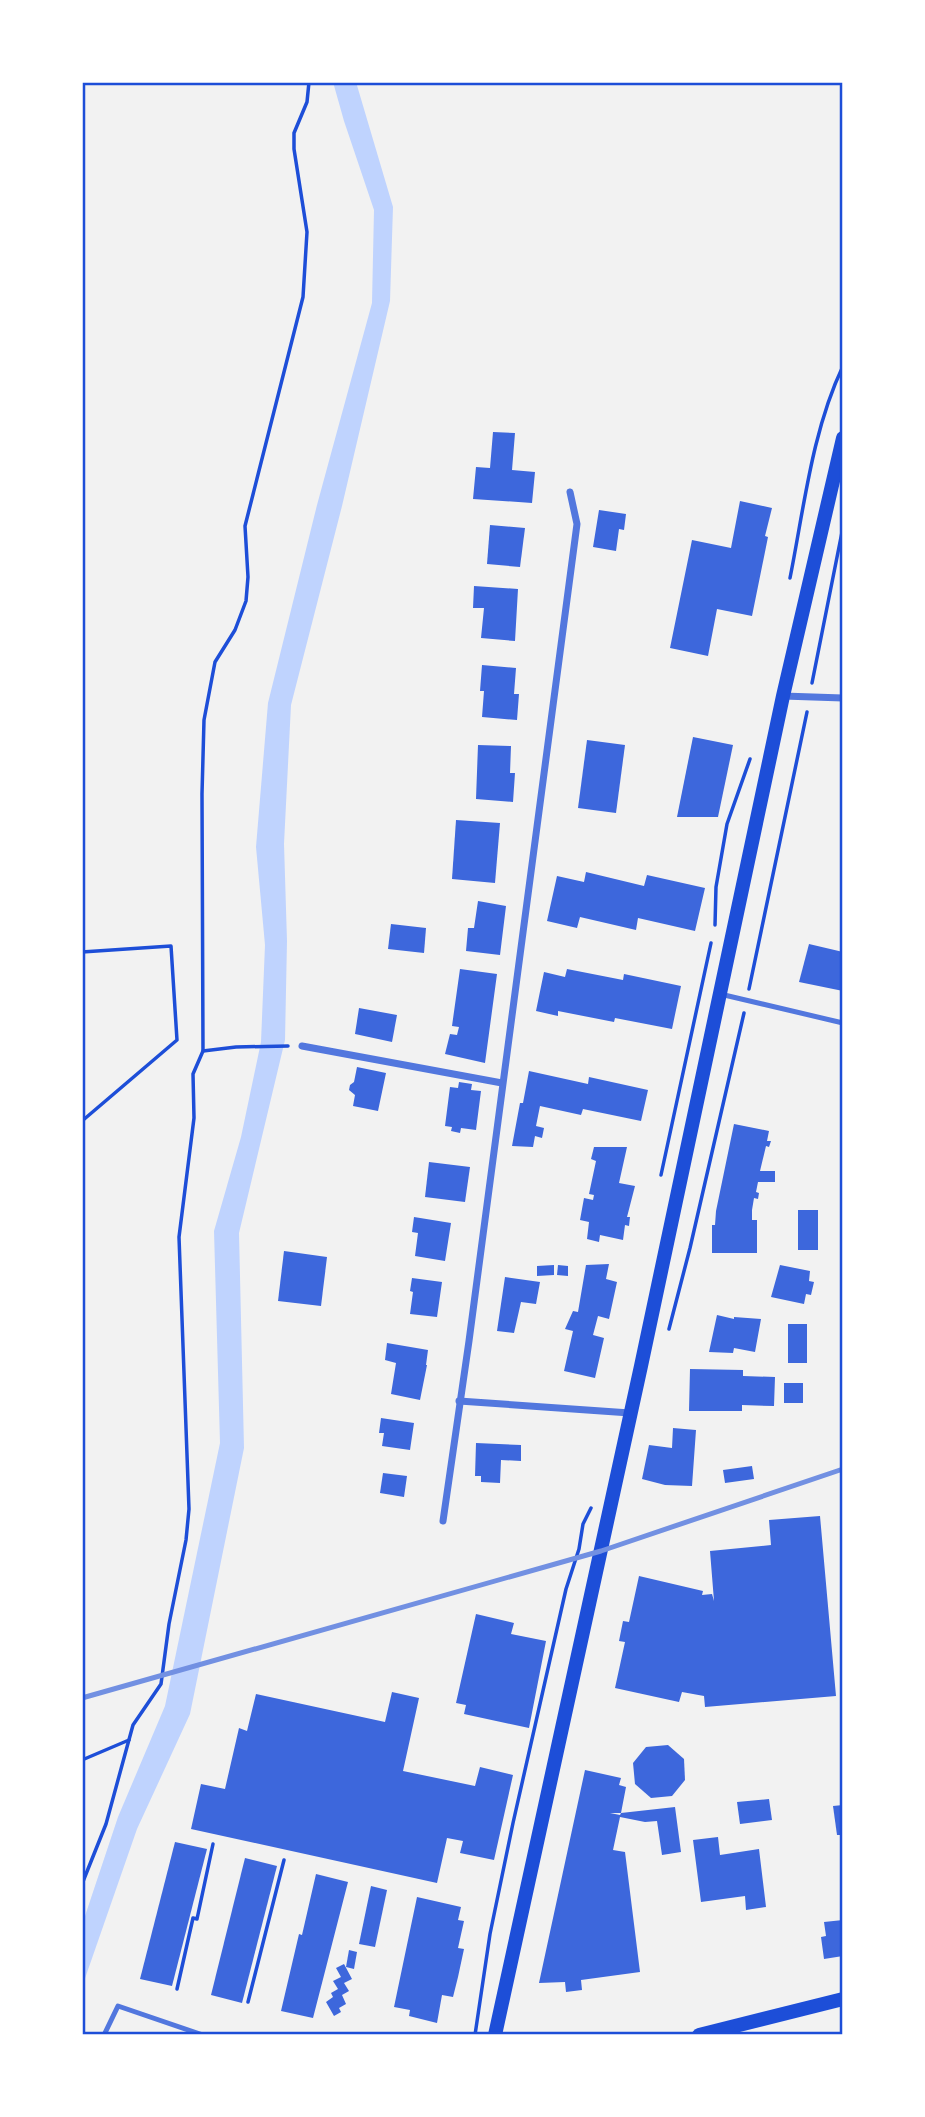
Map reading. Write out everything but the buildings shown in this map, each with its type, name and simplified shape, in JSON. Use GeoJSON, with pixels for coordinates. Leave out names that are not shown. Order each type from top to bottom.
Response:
{"type":"FeatureCollection","features":[{"type":"Feature","properties":{"kind":"main road"},"geometry":{"type":"LineString","coordinates":[[495,2035],[631,1413],[783,696],[843,438]]}},
{"type":"Feature","properties":{"kind":"main road"},"geometry":{"type":"LineString","coordinates":[[699,2035],[843,1999]]}},
{"type":"Feature","properties":{"kind":"street"},"geometry":{"type":"LineString","coordinates":[[443,1521],[576,524],[570,492]]}},
{"type":"Feature","properties":{"kind":"street"},"geometry":{"type":"LineString","coordinates":[[783,696],[843,698]]}},
{"type":"Feature","properties":{"kind":"street"},"geometry":{"type":"LineString","coordinates":[[302,1046],[502,1083]]}},
{"type":"Feature","properties":{"kind":"street"},"geometry":{"type":"LineString","coordinates":[[459,1401],[631,1413]]}},
{"type":"Feature","properties":{"kind":"lane"},"geometry":{"type":"LineString","coordinates":[[720,994],[843,1023]]}},
{"type":"Feature","properties":{"kind":"lane"},"geometry":{"type":"LineString","coordinates":[[104,2035],[118,2006],[203,2035]]}},
{"type":"Feature","properties":{"kind":"path"},"geometry":{"type":"LineString","coordinates":[[82,1884],[106,1824],[133,1725],[161,1684],[169,1624],[186,1541],[189,1509],[179,1237],[194,1118],[193,1074],[203,1051],[204,720],[215,662],[235,630],[246,601],[248,577],[245,526],[303,297],[307,232],[294,133],[307,102],[309,82]]}},
{"type":"Feature","properties":{"kind":"path"},"geometry":{"type":"LineString","coordinates":[[788,587],[817,446],[833,386],[843,366]]}},
{"type":"Feature","properties":{"kind":"path"},"geometry":{"type":"LineString","coordinates":[[666,1340],[747,1000],[843,527]]}},
{"type":"Feature","properties":{"kind":"path"},"geometry":{"type":"LineString","coordinates":[[659,1187],[715,925],[716,887],[727,824],[751,757]]}},
{"type":"Feature","properties":{"kind":"path"},"geometry":{"type":"LineString","coordinates":[[82,952],[171,946],[177,1040],[82,1121]]}},
{"type":"Feature","properties":{"kind":"path"},"geometry":{"type":"LineString","coordinates":[[203,1051],[236,1047],[302,1046]]}},
{"type":"Feature","properties":{"kind":"path"},"geometry":{"type":"LineString","coordinates":[[475,2035],[490,1934],[513,1823],[566,1589],[579,1549],[583,1524],[593,1503]]}},
{"type":"Feature","properties":{"kind":"path"},"geometry":{"type":"LineString","coordinates":[[82,1760],[129,1740]]}},
{"type":"Feature","properties":{"kind":"path"},"geometry":{"type":"LineString","coordinates":[[177,1989],[193,1918],[197,1919],[213,1844]]}},
{"type":"Feature","properties":{"kind":"path"},"geometry":{"type":"LineString","coordinates":[[248,2002],[284,1860]]}},
{"type":"Feature","properties":{"kind":"water"},"geometry":{"type":"Polygon","coordinates":[[[333,82],[356,82],[393,207],[390,301],[342,506],[291,705],[284,844],[287,941],[285,1040],[239,1233],[244,1448],[190,1714],[137,1829],[82,1987],[82,1925],[118,1817],[165,1706],[220,1443],[214,1231],[241,1137],[261,1042],[265,945],[256,847],[268,703],[317,505],[372,303],[374,210],[333,82]]]}},
{"type":"Feature","properties":{"kind":"railway"},"geometry":{"type":"LineString","coordinates":[[82,1698],[601,1551],[843,1469]]}}]}
